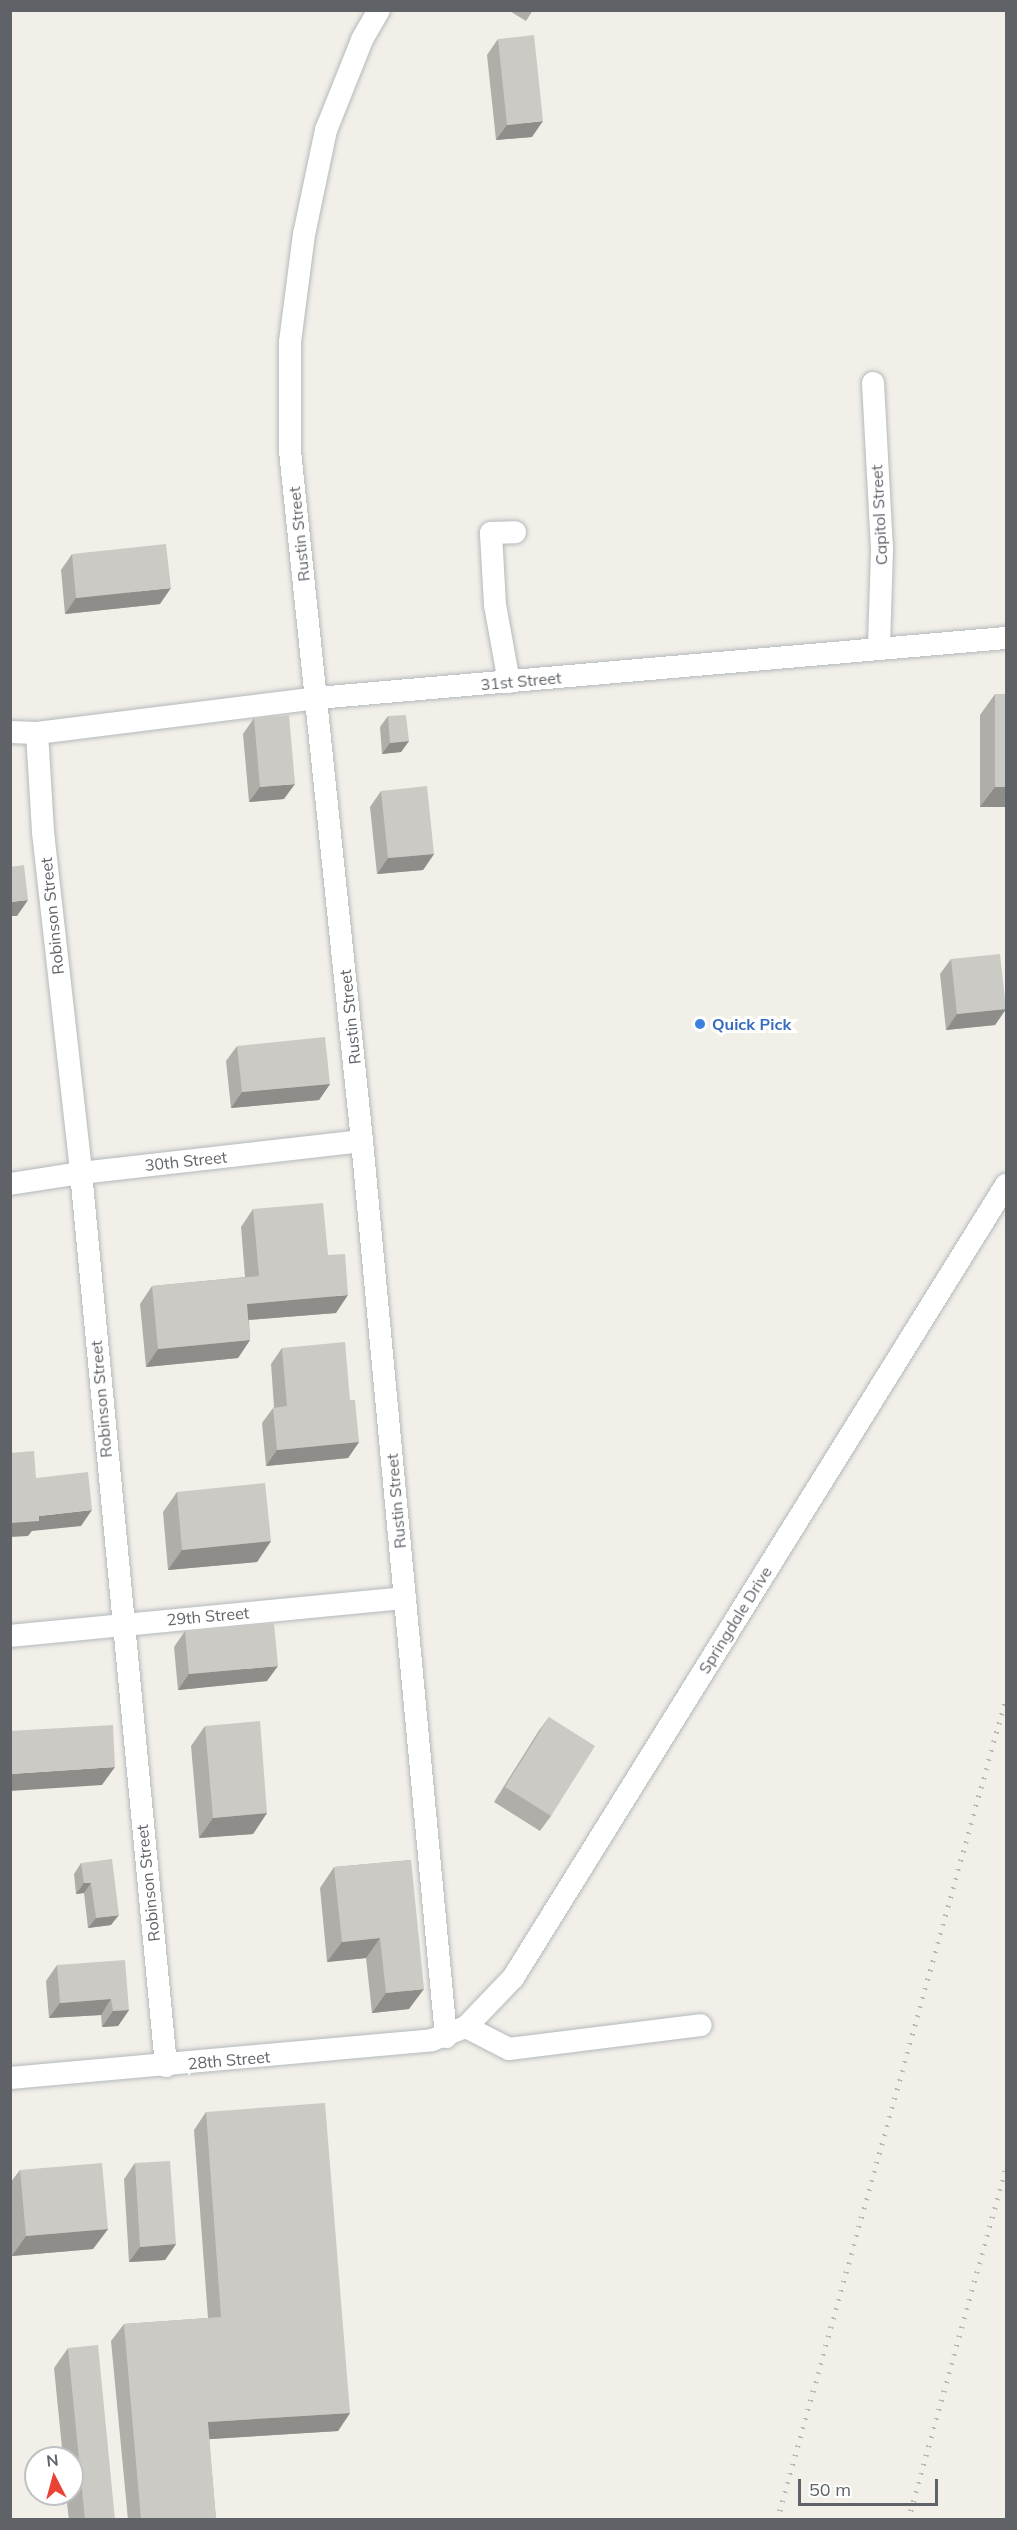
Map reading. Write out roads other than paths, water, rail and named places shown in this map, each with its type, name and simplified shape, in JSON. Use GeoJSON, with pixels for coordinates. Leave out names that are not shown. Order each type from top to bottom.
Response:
{"type":"FeatureCollection","features":[{"type":"Feature","properties":{"kind":"street","name":"Rustin Street"},"geometry":{"type":"LineString","coordinates":[[379,10],[362,40],[326,129],[304,234],[290,342],[290,450],[362,1141],[405,1598],[456,2032]]}},
{"type":"Feature","properties":{"kind":"street","name":"Capitol Street"},"geometry":{"type":"LineString","coordinates":[[873,383],[882,550],[879,648]]}},
{"type":"Feature","properties":{"kind":"street"},"geometry":{"type":"LineString","coordinates":[[509,682],[495,605],[491,532],[514,532]]}},
{"type":"Feature","properties":{"kind":"street","name":"31st Street"},"geometry":{"type":"LineString","coordinates":[[10,732],[37,733],[317,698],[1006,638]]}},
{"type":"Feature","properties":{"kind":"street","name":"Robinson Street"},"geometry":{"type":"LineString","coordinates":[[37,733],[43,832],[81,1173],[122,1625],[166,2066]]}},
{"type":"Feature","properties":{"kind":"street","name":"30th Street"},"geometry":{"type":"LineString","coordinates":[[10,1184],[81,1173],[362,1141]]}},
{"type":"Feature","properties":{"kind":"street","name":"Springdale Drive"},"geometry":{"type":"LineString","coordinates":[[456,2032],[513,1977],[1006,1185]]}},
{"type":"Feature","properties":{"kind":"street","name":"29th Street"},"geometry":{"type":"LineString","coordinates":[[10,1636],[405,1598]]}},
{"type":"Feature","properties":{"kind":"street"},"geometry":{"type":"LineString","coordinates":[[456,2032],[509,2049],[701,2025]]}},
{"type":"Feature","properties":{"kind":"street","name":"28th Street"},"geometry":{"type":"LineString","coordinates":[[10,2078],[166,2066],[456,2032]]}},
{"type":"Feature","properties":{"kind":"railway"},"geometry":{"type":"LineString","coordinates":[[777,2520],[1006,1697]]}},
{"type":"Feature","properties":{"kind":"railway"},"geometry":{"type":"LineString","coordinates":[[908,2520],[1006,2166]]}},
{"type":"Feature","properties":{"kind":"place","name":"Quick Pick"},"geometry":{"type":"Point","coordinates":[700,1024]}}]}
